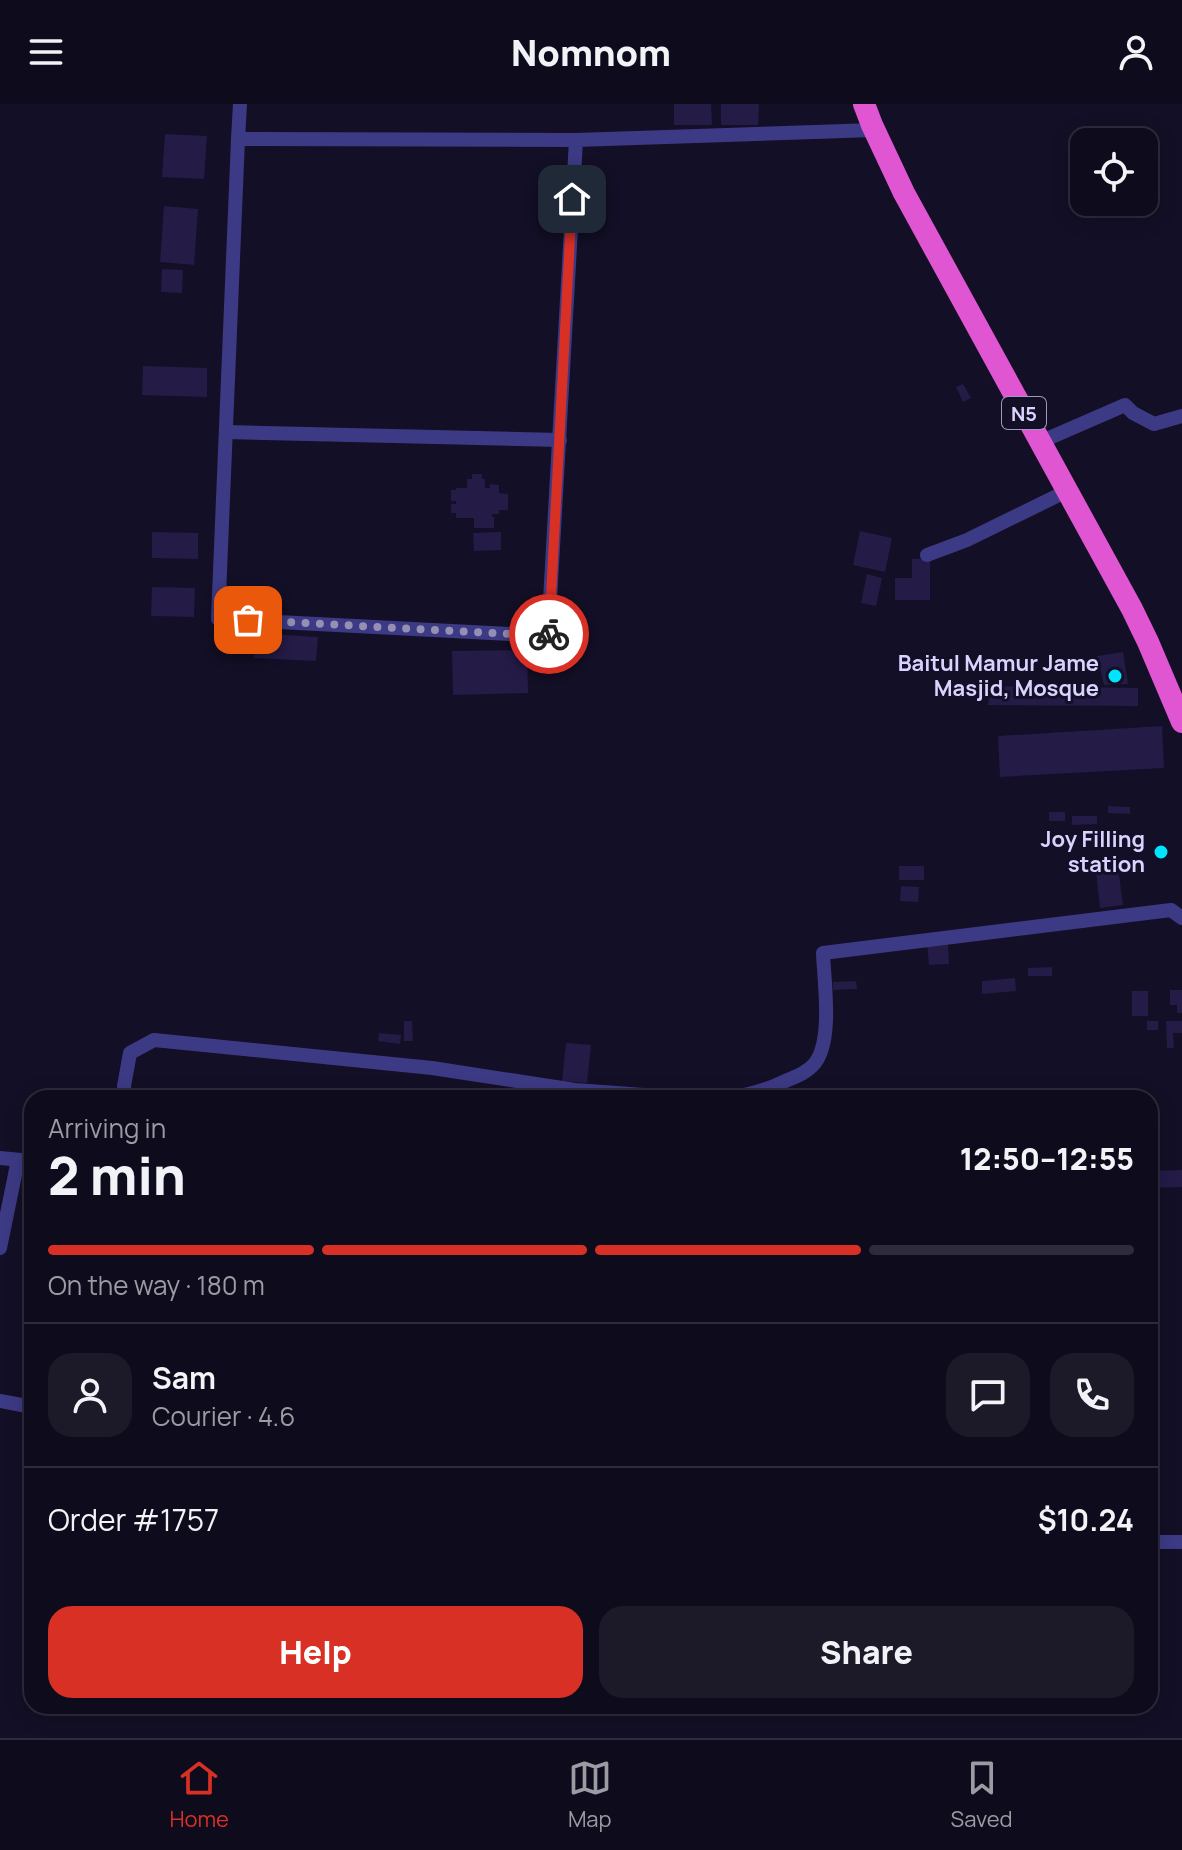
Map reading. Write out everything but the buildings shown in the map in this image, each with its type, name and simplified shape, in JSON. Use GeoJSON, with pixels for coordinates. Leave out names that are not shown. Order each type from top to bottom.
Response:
{"type":"FeatureCollection","features":[{"type":"Feature","properties":{"kind":"highway","name":"N5"},"geometry":{"type":"LineString","coordinates":[[864,104],[904,193],[1148,642],[1182,722]]}},
{"type":"Feature","properties":{"kind":"street"},"geometry":{"type":"LineString","coordinates":[[240,104],[218,619],[548,636],[576,140]]}},
{"type":"Feature","properties":{"kind":"street"},"geometry":{"type":"LineString","coordinates":[[238,139],[576,140],[874,130]]}},
{"type":"Feature","properties":{"kind":"street"},"geometry":{"type":"LineString","coordinates":[[1040,442],[1125,405],[1154,424],[1182,416]]}},
{"type":"Feature","properties":{"kind":"street"},"geometry":{"type":"LineString","coordinates":[[226,432],[560,440]]}},
{"type":"Feature","properties":{"kind":"street"},"geometry":{"type":"LineString","coordinates":[[927,555],[967,540],[1067,491]]}},
{"type":"Feature","properties":{"kind":"street"},"geometry":{"type":"LineString","coordinates":[[767,1090],[802,1073],[821,1054],[824,1037],[823,953],[1171,910],[1182,918]]}},
{"type":"Feature","properties":{"kind":"street"},"geometry":{"type":"LineString","coordinates":[[124,1090],[130,1053],[154,1040],[432,1068],[575,1090]]}},
{"type":"Feature","properties":{"kind":"street"},"geometry":{"type":"LineString","coordinates":[[0,1158],[24,1161]]}},
{"type":"Feature","properties":{"kind":"street"},"geometry":{"type":"LineString","coordinates":[[0,1248],[24,1164]]}},
{"type":"Feature","properties":{"kind":"street"},"geometry":{"type":"LineString","coordinates":[[0,1401],[24,1406]]}},
{"type":"Feature","properties":{"kind":"street"},"geometry":{"type":"LineString","coordinates":[[1158,1542],[1182,1542]]}},
{"type":"Feature","properties":{"kind":"way so far"},"geometry":{"type":"LineString","coordinates":[[248,620],[549,634]]}},
{"type":"Feature","properties":{"kind":"place","name":"Baitul Mamur Jame Masjid, Mosque"},"geometry":{"type":"Point","coordinates":[1115,676]}},
{"type":"Feature","properties":{"kind":"place","name":"Joy Filling station"},"geometry":{"type":"Point","coordinates":[1161,852]}},
{"type":"Feature","properties":{"kind":"route"},"geometry":{"type":"LineString","coordinates":[[549,634],[572,199]]}}]}
